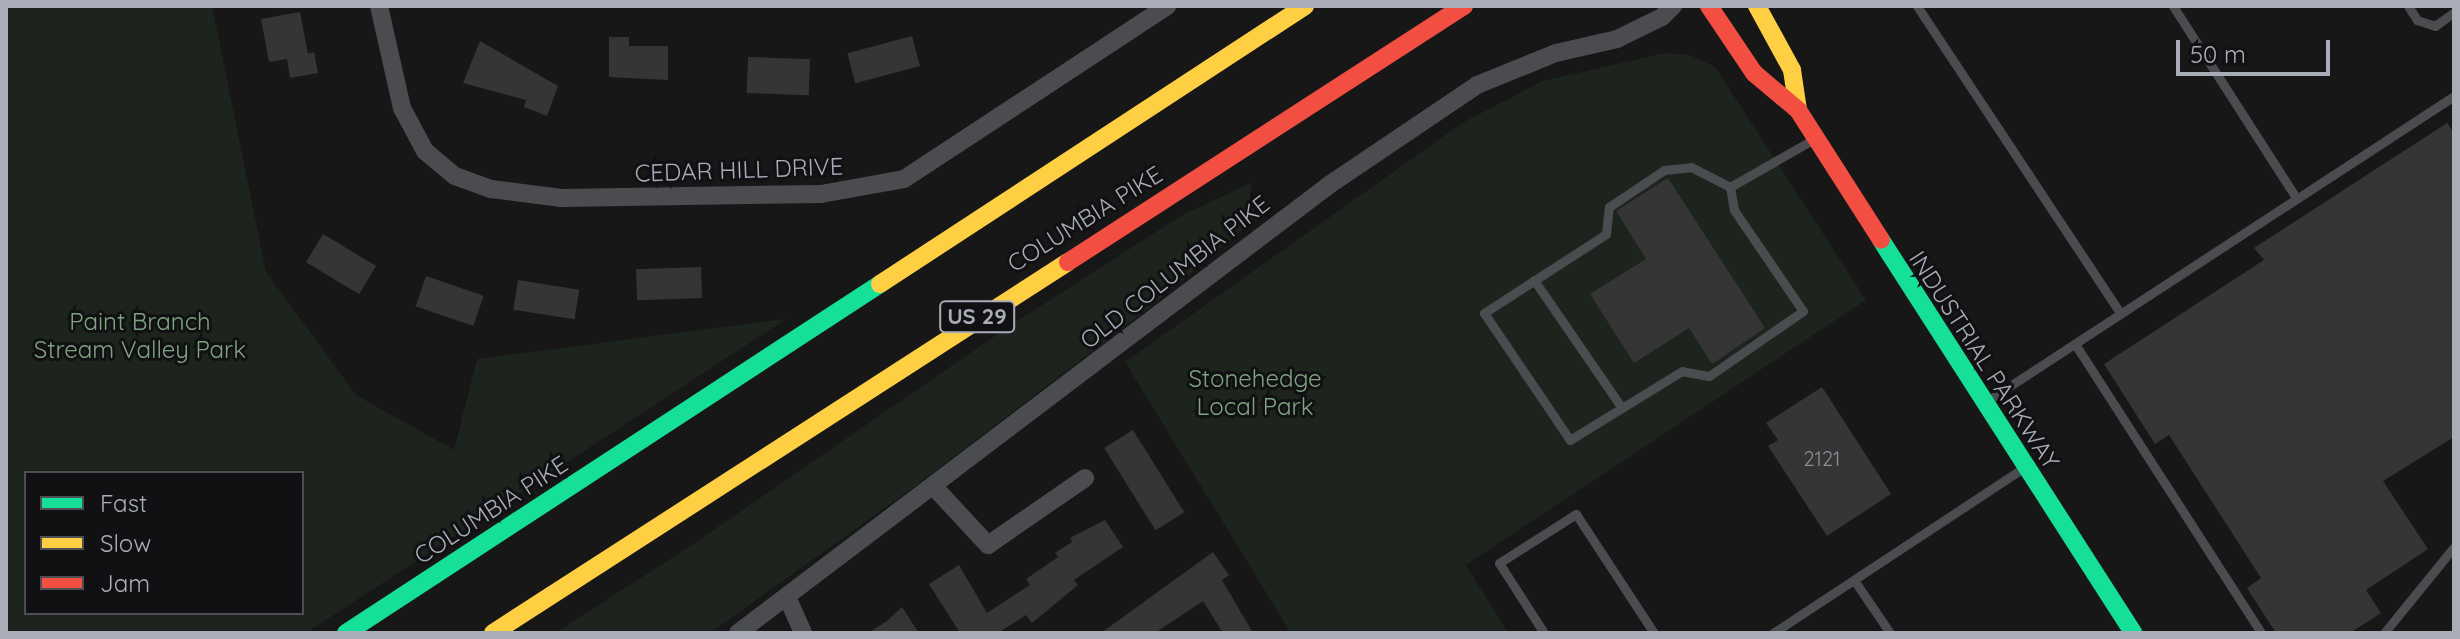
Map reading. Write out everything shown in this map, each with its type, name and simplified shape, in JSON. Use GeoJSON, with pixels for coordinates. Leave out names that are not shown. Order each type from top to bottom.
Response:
{"type":"FeatureCollection","features":[{"type":"Feature","properties":{"kind":"main road","name":"COLUMBIA PIKE"},"geometry":{"type":"LineString","coordinates":[[346,633],[1305,6]]}},
{"type":"Feature","properties":{"kind":"main road","name":"COLUMBIA PIKE"},"geometry":{"type":"LineString","coordinates":[[493,633],[1464,6]]}},
{"type":"Feature","properties":{"kind":"main road","name":"INDUSTRIAL PARKWAY"},"geometry":{"type":"LineString","coordinates":[[1709,6],[1754,73],[1798,110],[2133,633]]}},
{"type":"Feature","properties":{"kind":"main road","name":"INDUSTRIAL PARKWAY"},"geometry":{"type":"LineString","coordinates":[[1757,6],[1792,70],[1798,110]]}},
{"type":"Feature","properties":{"kind":"street","name":"CEDAR HILL DRIVE"},"geometry":{"type":"LineString","coordinates":[[379,6],[402,108],[425,151],[455,176],[491,189],[561,198],[821,194],[904,179],[1167,6]]}},
{"type":"Feature","properties":{"kind":"street","name":"OLD COLUMBIA PIKE"},"geometry":{"type":"LineString","coordinates":[[738,633],[935,488],[1329,185],[1477,85],[1556,53],[1617,39],[1673,6]]}},
{"type":"Feature","properties":{"kind":"street"},"geometry":{"type":"LineString","coordinates":[[935,488],[988,545],[1085,478]]}},
{"type":"Feature","properties":{"kind":"street"},"geometry":{"type":"LineString","coordinates":[[788,599],[803,633]]}},
{"type":"Feature","properties":{"kind":"lane"},"geometry":{"type":"LineString","coordinates":[[1917,6],[2121,314]]}},
{"type":"Feature","properties":{"kind":"lane"},"geometry":{"type":"LineString","coordinates":[[2173,6],[2297,199]]}},
{"type":"Feature","properties":{"kind":"lane"},"geometry":{"type":"LineString","coordinates":[[2408,6],[2417,20],[2435,26],[2454,12]]}},
{"type":"Feature","properties":{"kind":"lane"},"geometry":{"type":"LineString","coordinates":[[1984,403],[2454,96]]}},
{"type":"Feature","properties":{"kind":"lane"},"geometry":{"type":"LineString","coordinates":[[1730,187],[1816,138]]}},
{"type":"Feature","properties":{"kind":"lane"},"geometry":{"type":"LineString","coordinates":[[1691,167],[1730,187],[1734,210],[1803,311],[1709,376],[1682,371],[1570,440],[1484,313],[1606,234],[1609,207],[1664,170],[1691,167]]}},
{"type":"Feature","properties":{"kind":"lane"},"geometry":{"type":"LineString","coordinates":[[1534,280],[1622,408]]}},
{"type":"Feature","properties":{"kind":"lane"},"geometry":{"type":"LineString","coordinates":[[2075,344],[2261,633]]}},
{"type":"Feature","properties":{"kind":"lane"},"geometry":{"type":"LineString","coordinates":[[1773,633],[2025,467]]}},
{"type":"Feature","properties":{"kind":"lane"},"geometry":{"type":"LineString","coordinates":[[1544,633],[1499,563],[1576,514],[1654,633]]}},
{"type":"Feature","properties":{"kind":"lane"},"geometry":{"type":"LineString","coordinates":[[2384,633],[2454,547]]}},
{"type":"Feature","properties":{"kind":"lane"},"geometry":{"type":"LineString","coordinates":[[1854,580],[1890,633]]}},
{"type":"Feature","properties":{"kind":"green space","name":"Paint Branch Stream Valley Park"},"geometry":{"type":"Polygon","coordinates":[[[6,6],[212,6],[266,272],[356,395],[454,450],[477,359],[786,319],[306,633],[6,633],[6,6]]]}},
{"type":"Feature","properties":{"kind":"green space","name":"Stonehedge Local Park"},"geometry":{"type":"Polygon","coordinates":[[[1665,53],[1690,55],[1715,67],[1866,300],[1466,565],[1508,633],[1291,633],[1125,362],[1464,122],[1543,81],[1665,53]]]}},
{"type":"Feature","properties":{"kind":"green space"},"geometry":{"type":"Polygon","coordinates":[[[1250,183],[1255,219],[1149,308],[918,484],[710,633],[555,633],[692,545],[1008,327],[1181,216],[1250,183]]]}},
{"type":"Feature","properties":{"kind":"building"},"geometry":{"type":"Polygon","coordinates":[[[300,12],[308,54],[314,52],[318,73],[290,78],[287,59],[269,62],[261,19],[300,12]]]}},
{"type":"Feature","properties":{"kind":"building"},"geometry":{"type":"Polygon","coordinates":[[[912,36],[920,66],[855,83],[847,53],[912,36]]]}},
{"type":"Feature","properties":{"kind":"building"},"geometry":{"type":"Polygon","coordinates":[[[609,37],[629,37],[629,46],[668,46],[668,80],[609,77],[609,37]]]}},
{"type":"Feature","properties":{"kind":"building"},"geometry":{"type":"Polygon","coordinates":[[[480,41],[558,86],[547,116],[524,107],[526,100],[463,83],[480,41]]]}},
{"type":"Feature","properties":{"kind":"building"},"geometry":{"type":"Polygon","coordinates":[[[748,57],[810,59],[809,95],[747,93],[748,57]]]}},
{"type":"Feature","properties":{"kind":"building"},"geometry":{"type":"Polygon","coordinates":[[[2447,123],[2454,133],[2454,437],[2383,481],[2428,549],[2366,590],[2381,613],[2350,633],[2276,633],[2247,588],[2261,578],[2169,435],[2155,444],[2104,364],[2264,260],[2254,248],[2447,123]]]}},
{"type":"Feature","properties":{"kind":"building"},"geometry":{"type":"Polygon","coordinates":[[[1668,178],[1765,328],[1712,364],[1689,328],[1634,363],[1590,294],[1646,259],[1616,211],[1668,178]]]}},
{"type":"Feature","properties":{"kind":"building"},"geometry":{"type":"Polygon","coordinates":[[[323,234],[376,266],[359,294],[306,262],[323,234]]]}},
{"type":"Feature","properties":{"kind":"building"},"geometry":{"type":"Polygon","coordinates":[[[701,267],[702,298],[637,300],[636,269],[701,267]]]}},
{"type":"Feature","properties":{"kind":"building"},"geometry":{"type":"Polygon","coordinates":[[[426,276],[484,296],[473,326],[416,306],[426,276]]]}},
{"type":"Feature","properties":{"kind":"building"},"geometry":{"type":"Polygon","coordinates":[[[518,280],[579,290],[575,319],[513,310],[518,280]]]}},
{"type":"Feature","properties":{"kind":"building"},"geometry":{"type":"Polygon","coordinates":[[[1822,387],[1891,494],[1827,536],[1768,446],[1778,440],[1766,423],[1822,387]]]}},
{"type":"Feature","properties":{"kind":"building"},"geometry":{"type":"Polygon","coordinates":[[[1133,430],[1184,512],[1156,530],[1104,448],[1133,430]]]}},
{"type":"Feature","properties":{"kind":"building"},"geometry":{"type":"Polygon","coordinates":[[[1105,520],[1123,547],[1074,580],[1078,585],[1032,623],[1026,615],[998,633],[960,633],[929,584],[959,565],[987,613],[1030,585],[1026,579],[1058,557],[1055,553],[1072,542],[1070,538],[1105,520]]]}},
{"type":"Feature","properties":{"kind":"building"},"geometry":{"type":"Polygon","coordinates":[[[1213,552],[1229,575],[1222,580],[1253,633],[1223,633],[1203,601],[1155,633],[1101,633],[1213,552]]]}},
{"type":"Feature","properties":{"kind":"building"},"geometry":{"type":"Polygon","coordinates":[[[902,607],[919,633],[868,633],[887,621],[902,607]]]}},
{"type":"Feature","properties":{"kind":"traffic: fast"},"geometry":{"type":"LineString","coordinates":[[1881,240],[2133,633]]}},
{"type":"Feature","properties":{"kind":"traffic: fast"},"geometry":{"type":"LineString","coordinates":[[346,633],[880,284]]}},
{"type":"Feature","properties":{"kind":"traffic: slow"},"geometry":{"type":"LineString","coordinates":[[880,284],[1305,6]]}},
{"type":"Feature","properties":{"kind":"traffic: slow"},"geometry":{"type":"LineString","coordinates":[[1757,6],[1792,70],[1798,110]]}},
{"type":"Feature","properties":{"kind":"traffic: slow"},"geometry":{"type":"LineString","coordinates":[[493,633],[1068,262]]}},
{"type":"Feature","properties":{"kind":"traffic: jam"},"geometry":{"type":"LineString","coordinates":[[1068,262],[1464,6]]}},
{"type":"Feature","properties":{"kind":"traffic: jam"},"geometry":{"type":"LineString","coordinates":[[1709,6],[1754,73],[1798,110],[1881,240]]}}]}
